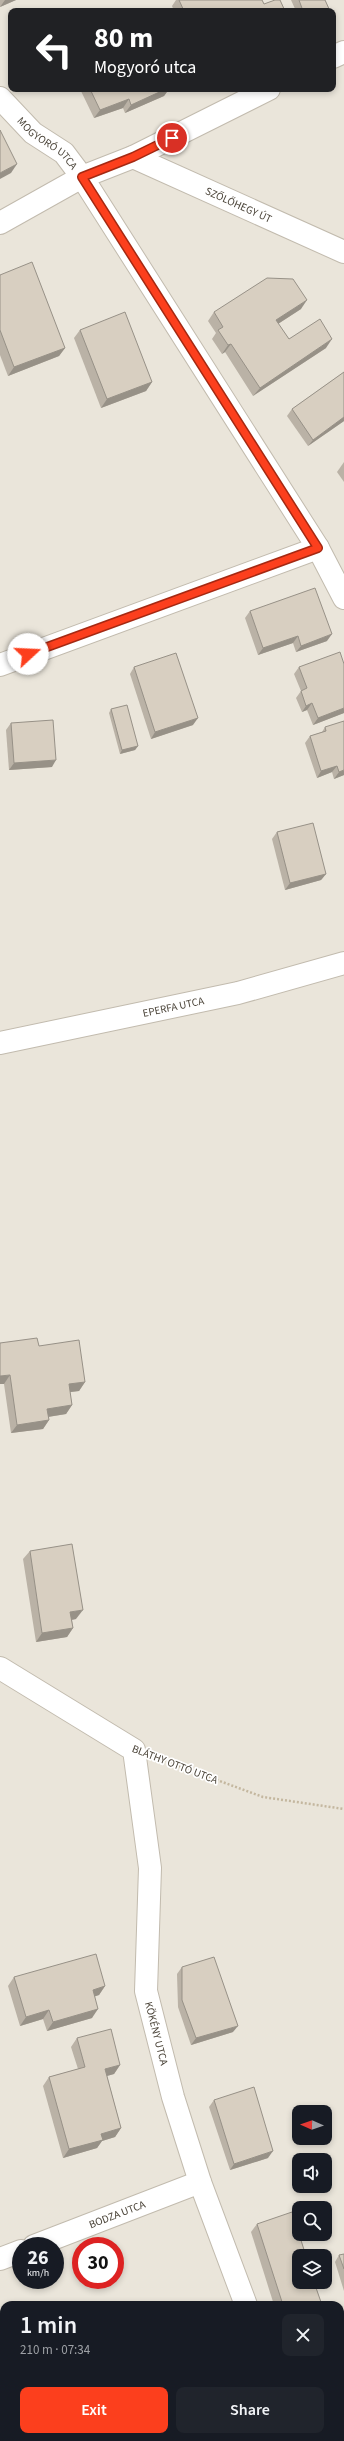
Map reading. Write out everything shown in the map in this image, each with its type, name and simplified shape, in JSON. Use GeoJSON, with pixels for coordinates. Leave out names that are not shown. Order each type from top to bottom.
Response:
{"type":"FeatureCollection","features":[{"type":"Feature","properties":{"kind":"street"},"geometry":{"type":"LineString","coordinates":[[0,223],[82,177],[133,157],[263,92]]}},
{"type":"Feature","properties":{"kind":"street","name":"MOGYORÓ UTCA"},"geometry":{"type":"LineString","coordinates":[[0,98],[32,133],[64,153],[82,177],[318,548],[344,598]]}},
{"type":"Feature","properties":{"kind":"street","name":"SZŐLŐHEGY ÚT"},"geometry":{"type":"LineString","coordinates":[[133,157],[344,252]]}},
{"type":"Feature","properties":{"kind":"street"},"geometry":{"type":"LineString","coordinates":[[0,665],[318,548]]}},
{"type":"Feature","properties":{"kind":"street","name":"EPERFA UTCA"},"geometry":{"type":"LineString","coordinates":[[0,1043],[238,994],[344,963]]}},
{"type":"Feature","properties":{"kind":"street","name":"BLÁTHY OTTÓ UTCA"},"geometry":{"type":"LineString","coordinates":[[0,1668],[134,1750]]}},
{"type":"Feature","properties":{"kind":"street","name":"KÖKÉNY UTCA"},"geometry":{"type":"LineString","coordinates":[[134,1750],[150,1868],[146,1991],[173,2098],[200,2182],[245,2301]]}},
{"type":"Feature","properties":{"kind":"street","name":"BODZA UTCA"},"geometry":{"type":"LineString","coordinates":[[57,2237],[200,2182]]}},
{"type":"Feature","properties":{"kind":"street"},"geometry":{"type":"LineString","coordinates":[[0,2259],[12,2254]]}},
{"type":"Feature","properties":{"kind":"path","name":"BLÁTHY OTTÓ UTCA"},"geometry":{"type":"LineString","coordinates":[[134,1750],[263,1797],[344,1809]]}},
{"type":"Feature","properties":{"kind":"shaded area"},"geometry":{"type":"Polygon","coordinates":[[[0,0],[344,0],[344,2301],[0,2301],[0,0]]]}},
{"type":"Feature","properties":{"kind":"building"},"geometry":{"type":"Polygon","coordinates":[[[179,0],[262,0],[264,4],[275,0],[280,0],[284,8],[183,8],[179,0]]]}},
{"type":"Feature","properties":{"kind":"building"},"geometry":{"type":"Polygon","coordinates":[[[299,0],[325,0],[329,8],[302,8],[299,0]]]}},
{"type":"Feature","properties":{"kind":"building"},"geometry":{"type":"Polygon","coordinates":[[[91,92],[159,92],[131,105],[129,99],[100,110],[91,92]]]}},
{"type":"Feature","properties":{"kind":"building"},"geometry":{"type":"Polygon","coordinates":[[[0,130],[17,164],[0,173],[0,130]]]}},
{"type":"Feature","properties":{"kind":"building"},"geometry":{"type":"Polygon","coordinates":[[[32,262],[65,348],[14,367],[0,330],[0,275],[32,262]]]}},
{"type":"Feature","properties":{"kind":"building"},"geometry":{"type":"Polygon","coordinates":[[[267,278],[293,279],[307,300],[276,320],[289,339],[320,319],[332,339],[260,388],[231,344],[228,345],[218,330],[223,327],[214,312],[267,278]]]}},
{"type":"Feature","properties":{"kind":"building"},"geometry":{"type":"Polygon","coordinates":[[[125,312],[152,382],[107,399],[80,330],[125,312]]]}},
{"type":"Feature","properties":{"kind":"building"},"geometry":{"type":"Polygon","coordinates":[[[344,372],[344,417],[313,440],[292,409],[344,372]]]}},
{"type":"Feature","properties":{"kind":"building"},"geometry":{"type":"Polygon","coordinates":[[[315,588],[332,634],[301,646],[298,636],[263,648],[250,611],[315,588]]]}},
{"type":"Feature","properties":{"kind":"building"},"geometry":{"type":"Polygon","coordinates":[[[340,652],[344,664],[344,708],[318,718],[312,703],[306,706],[301,691],[307,688],[299,667],[340,652]]]}},
{"type":"Feature","properties":{"kind":"building"},"geometry":{"type":"Polygon","coordinates":[[[176,653],[198,718],[155,732],[134,667],[176,653]]]}},
{"type":"Feature","properties":{"kind":"building"},"geometry":{"type":"Polygon","coordinates":[[[127,705],[138,746],[122,750],[111,709],[127,705]]]}},
{"type":"Feature","properties":{"kind":"building"},"geometry":{"type":"Polygon","coordinates":[[[53,720],[56,760],[14,763],[11,723],[53,720]]]}},
{"type":"Feature","properties":{"kind":"building"},"geometry":{"type":"Polygon","coordinates":[[[344,721],[344,770],[339,772],[337,766],[321,771],[310,736],[326,731],[325,727],[344,721]]]}},
{"type":"Feature","properties":{"kind":"building"},"geometry":{"type":"Polygon","coordinates":[[[313,823],[326,874],[290,883],[277,832],[313,823]]]}},
{"type":"Feature","properties":{"kind":"building"},"geometry":{"type":"Polygon","coordinates":[[[37,1338],[39,1346],[79,1340],[85,1382],[69,1384],[72,1405],[47,1409],[49,1420],[17,1425],[10,1375],[0,1376],[0,1343],[37,1338]]]}},
{"type":"Feature","properties":{"kind":"building"},"geometry":{"type":"Polygon","coordinates":[[[72,1544],[83,1610],[70,1612],[73,1628],[42,1633],[30,1551],[72,1544]]]}},
{"type":"Feature","properties":{"kind":"building"},"geometry":{"type":"Polygon","coordinates":[[[96,1954],[105,1986],[93,1990],[98,2009],[53,2022],[49,2010],[26,2017],[14,1977],[96,1954]]]}},
{"type":"Feature","properties":{"kind":"building"},"geometry":{"type":"Polygon","coordinates":[[[214,1957],[238,2026],[196,2038],[182,2000],[182,1967],[214,1957]]]}},
{"type":"Feature","properties":{"kind":"building"},"geometry":{"type":"Polygon","coordinates":[[[111,2029],[120,2065],[105,2069],[121,2128],[101,2134],[103,2140],[69,2149],[49,2077],[85,2067],[77,2038],[111,2029]]]}},
{"type":"Feature","properties":{"kind":"building"},"geometry":{"type":"Polygon","coordinates":[[[254,2087],[273,2151],[234,2164],[214,2100],[254,2087]]]}},
{"type":"Feature","properties":{"kind":"building"},"geometry":{"type":"Polygon","coordinates":[[[292,2212],[292,2241],[301,2241],[304,2249],[292,2249],[292,2289],[316,2289],[321,2301],[282,2301],[257,2224],[292,2212]]]}},
{"type":"Feature","properties":{"kind":"building"},"geometry":{"type":"Polygon","coordinates":[[[344,2254],[344,2269],[339,2255],[344,2254]]]}},
{"type":"Feature","properties":{"kind":"route"},"geometry":{"type":"LineString","coordinates":[[28,654],[318,548],[82,177],[133,157],[172,138]]}}]}
